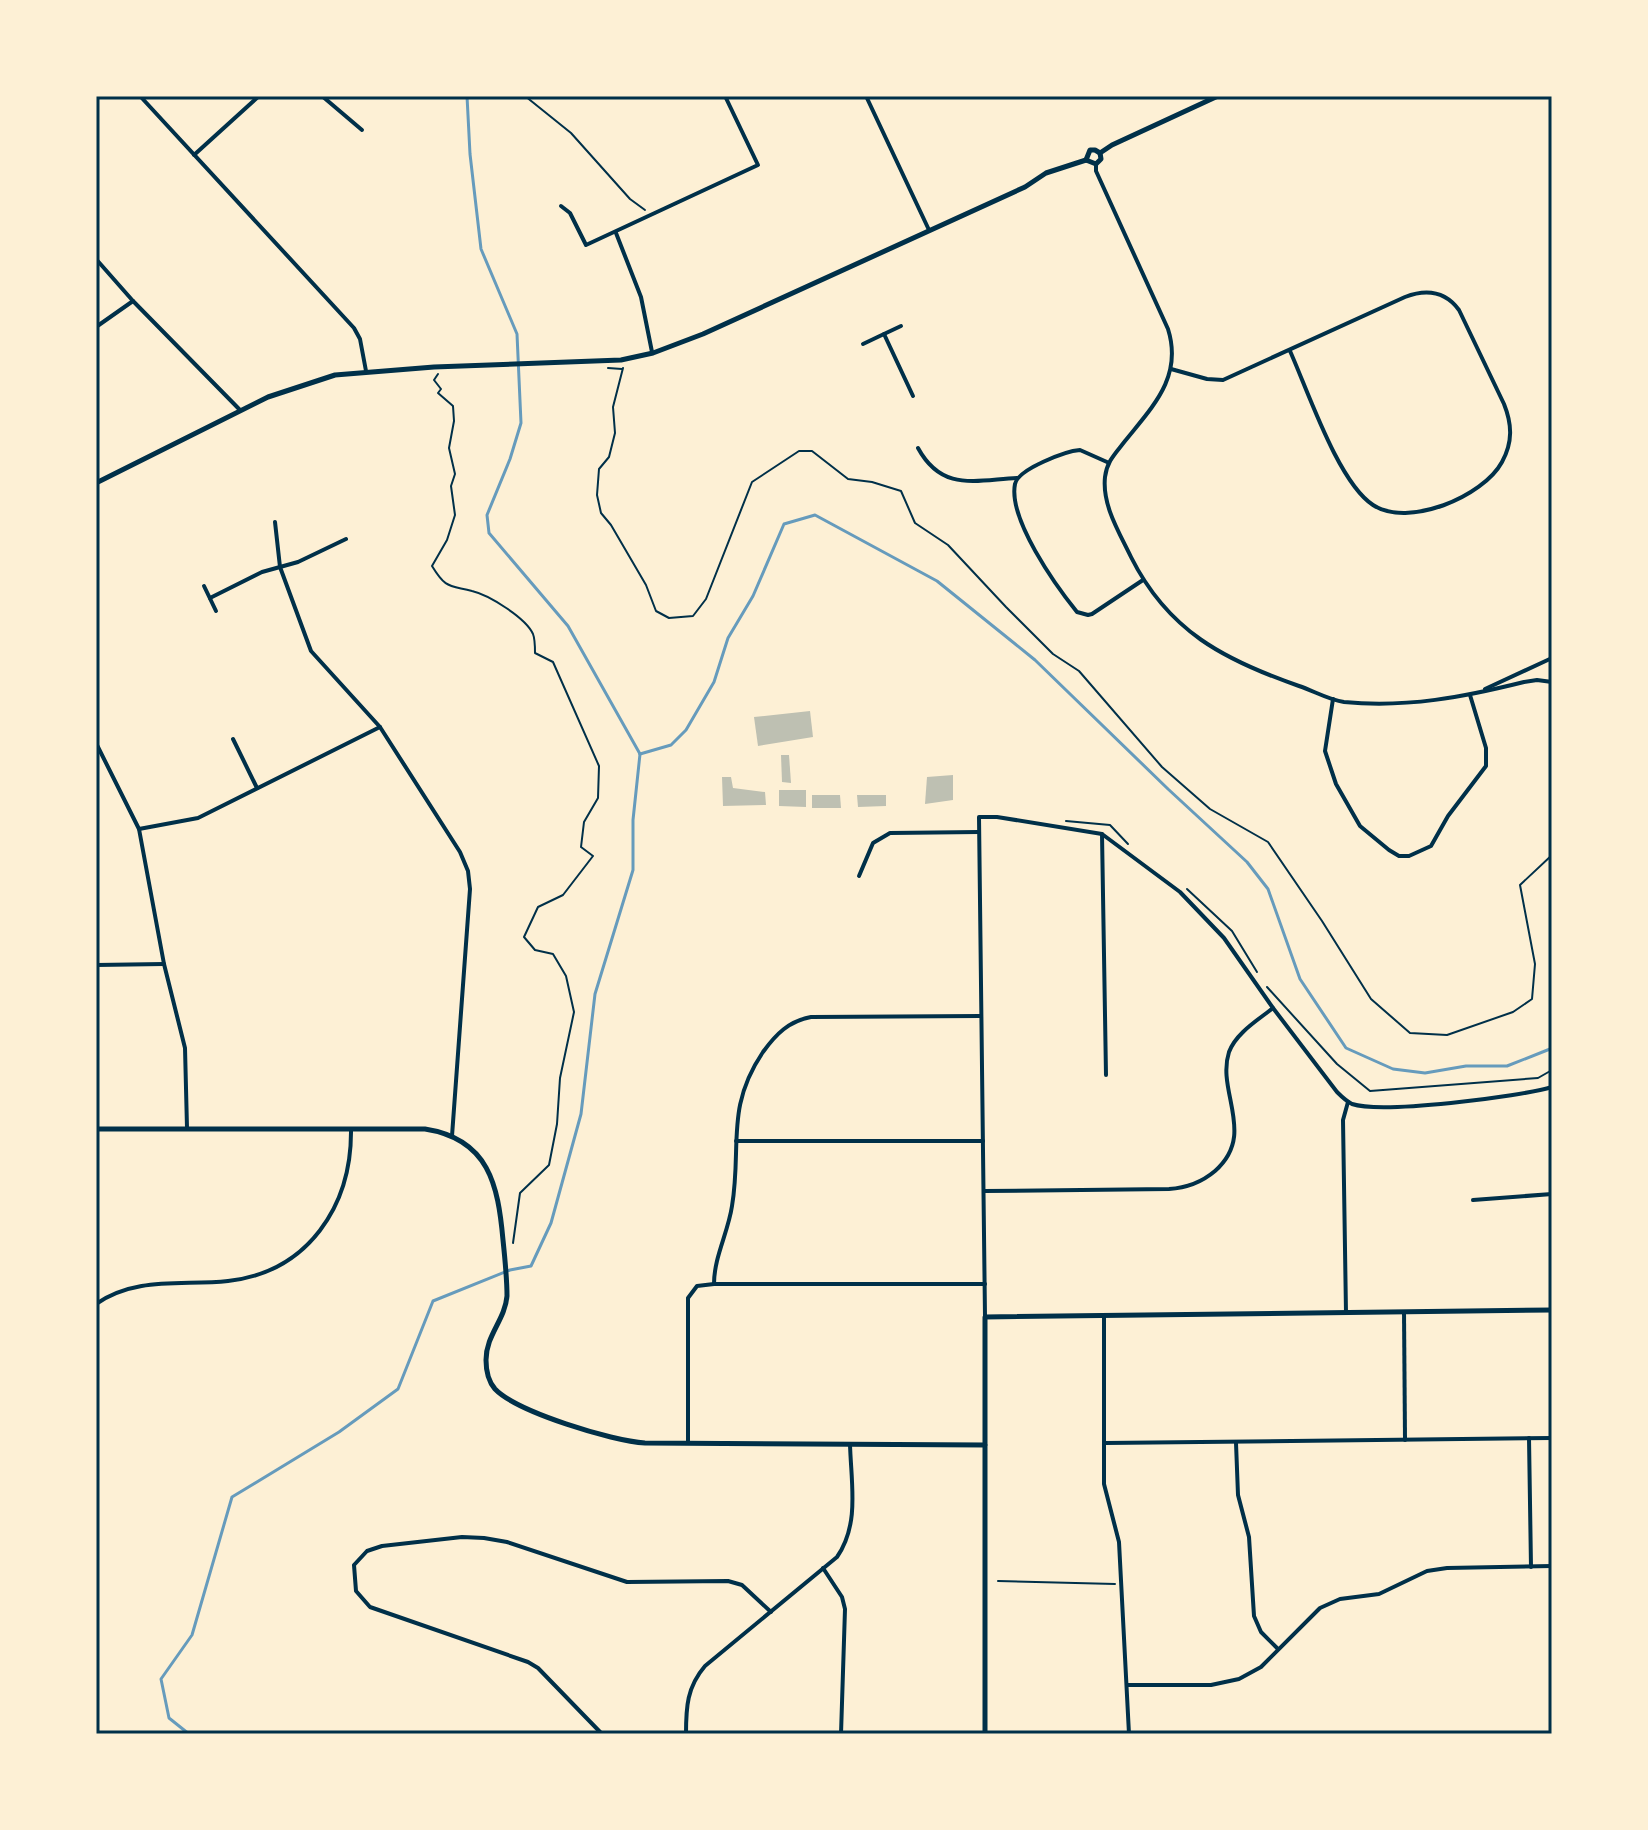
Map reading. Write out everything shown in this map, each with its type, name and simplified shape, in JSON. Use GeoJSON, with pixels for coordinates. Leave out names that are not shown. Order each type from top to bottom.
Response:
{"type":"FeatureCollection","features":[{"type":"Feature","properties":{"kind":"street"},"geometry":{"type":"LineString","coordinates":[[194,155],[259,96]]}},
{"type":"Feature","properties":{"kind":"street"},"geometry":{"type":"LineString","coordinates":[[322,96],[362,130]]}},
{"type":"Feature","properties":{"kind":"street"},"geometry":{"type":"LineString","coordinates":[[561,206],[570,213],[586,245],[758,165],[725,96]]}},
{"type":"Feature","properties":{"kind":"street"},"geometry":{"type":"LineString","coordinates":[[866,96],[929,230]]}},
{"type":"Feature","properties":{"kind":"street"},"geometry":{"type":"LineString","coordinates":[[1100,153],[1218,96]]}},
{"type":"Feature","properties":{"kind":"street"},"geometry":{"type":"LineString","coordinates":[[142,97],[354,328],[361,340],[366,371]]}},
{"type":"Feature","properties":{"kind":"street"},"geometry":{"type":"LineString","coordinates":[[1086,160],[1090,150],[1100,153],[1096,171],[1168,329],[1174,355],[1160,397],[1107,462],[1106,499],[1117,529],[1143,580],[1177,618],[1221,654],[1333,699],[1361,702],[1449,700],[1537,680],[1552,682]]}},
{"type":"Feature","properties":{"kind":"street"},"geometry":{"type":"LineString","coordinates":[[96,483],[240,410],[309,381],[366,371],[621,360],[653,353],[703,334],[1025,187],[1046,173],[1086,160],[1096,164]]}},
{"type":"Feature","properties":{"kind":"street"},"geometry":{"type":"LineString","coordinates":[[616,233],[641,297],[653,353]]}},
{"type":"Feature","properties":{"kind":"street"},"geometry":{"type":"LineString","coordinates":[[96,259],[240,410]]}},
{"type":"Feature","properties":{"kind":"street"},"geometry":{"type":"LineString","coordinates":[[1171,369],[1223,380],[1414,294],[1432,292],[1443,295],[1455,304],[1510,420],[1510,439],[1502,462],[1485,481],[1462,498],[1431,509],[1404,512],[1376,508],[1343,472],[1290,351]]}},
{"type":"Feature","properties":{"kind":"street"},"geometry":{"type":"LineString","coordinates":[[96,327],[133,301]]}},
{"type":"Feature","properties":{"kind":"street"},"geometry":{"type":"LineString","coordinates":[[863,344],[901,326]]}},
{"type":"Feature","properties":{"kind":"street"},"geometry":{"type":"LineString","coordinates":[[884,334],[913,396]]}},
{"type":"Feature","properties":{"kind":"street"},"geometry":{"type":"LineString","coordinates":[[918,448],[930,468],[948,478],[969,481],[1017,478],[1029,469],[1080,450],[1107,462]]}},
{"type":"Feature","properties":{"kind":"street"},"geometry":{"type":"LineString","coordinates":[[1017,478],[1017,500],[1032,544],[1052,581],[1077,612],[1092,614],[1143,580]]}},
{"type":"Feature","properties":{"kind":"street"},"geometry":{"type":"LineString","coordinates":[[275,522],[280,567],[311,651],[380,727],[460,852],[468,871],[467,941],[452,1136]]}},
{"type":"Feature","properties":{"kind":"street"},"geometry":{"type":"LineString","coordinates":[[210,598],[262,572],[298,562],[346,539]]}},
{"type":"Feature","properties":{"kind":"street"},"geometry":{"type":"LineString","coordinates":[[204,586],[216,611]]}},
{"type":"Feature","properties":{"kind":"street"},"geometry":{"type":"LineString","coordinates":[[1480,692],[1552,658]]}},
{"type":"Feature","properties":{"kind":"street"},"geometry":{"type":"LineString","coordinates":[[1333,699],[1325,751],[1336,784],[1360,826],[1389,850],[1399,856],[1409,856],[1431,846],[1448,816],[1486,766],[1486,748],[1470,695]]}},
{"type":"Feature","properties":{"kind":"street"},"geometry":{"type":"LineString","coordinates":[[139,829],[198,818],[380,727]]}},
{"type":"Feature","properties":{"kind":"street"},"geometry":{"type":"LineString","coordinates":[[233,739],[257,788]]}},
{"type":"Feature","properties":{"kind":"street"},"geometry":{"type":"LineString","coordinates":[[96,743],[139,829],[164,964],[185,1048],[187,1128]]}},
{"type":"Feature","properties":{"kind":"street"},"geometry":{"type":"LineString","coordinates":[[985,1734],[985,1284],[979,817],[997,817],[1102,834],[1180,892],[1224,938],[1273,1008],[1348,1102],[1361,1106],[1418,1105],[1552,1087]]}},
{"type":"Feature","properties":{"kind":"street"},"geometry":{"type":"LineString","coordinates":[[859,876],[873,843],[890,833],[979,832]]}},
{"type":"Feature","properties":{"kind":"street"},"geometry":{"type":"LineString","coordinates":[[1102,834],[1106,1075]]}},
{"type":"Feature","properties":{"kind":"street"},"geometry":{"type":"LineString","coordinates":[[96,965],[164,964]]}},
{"type":"Feature","properties":{"kind":"street"},"geometry":{"type":"LineString","coordinates":[[984,1191],[1169,1189],[1186,1187],[1206,1178],[1225,1160],[1234,1137],[1227,1064],[1230,1050],[1245,1031],[1273,1008]]}},
{"type":"Feature","properties":{"kind":"street"},"geometry":{"type":"LineString","coordinates":[[714,1284],[715,1264],[733,1206],[739,1103],[749,1075],[774,1037],[794,1022],[820,1016],[981,1016]]}},
{"type":"Feature","properties":{"kind":"street"},"geometry":{"type":"LineString","coordinates":[[1346,1313],[1343,1120],[1348,1102]]}},
{"type":"Feature","properties":{"kind":"street"},"geometry":{"type":"LineString","coordinates":[[96,1129],[425,1129],[452,1136],[474,1151],[489,1170],[499,1203],[507,1290],[505,1308],[491,1335],[486,1354],[488,1377],[496,1390],[516,1402],[606,1438],[645,1443],[985,1445]]}},
{"type":"Feature","properties":{"kind":"street"},"geometry":{"type":"LineString","coordinates":[[96,1304],[117,1292],[143,1284],[242,1279],[270,1270],[290,1259],[316,1236],[336,1207],[350,1160],[351,1129]]}},
{"type":"Feature","properties":{"kind":"street"},"geometry":{"type":"LineString","coordinates":[[736,1141],[983,1141]]}},
{"type":"Feature","properties":{"kind":"street"},"geometry":{"type":"LineString","coordinates":[[1473,1200],[1552,1194]]}},
{"type":"Feature","properties":{"kind":"street"},"geometry":{"type":"LineString","coordinates":[[688,1443],[688,1298],[697,1286],[985,1284]]}},
{"type":"Feature","properties":{"kind":"street"},"geometry":{"type":"LineString","coordinates":[[985,1317],[1552,1310]]}},
{"type":"Feature","properties":{"kind":"street"},"geometry":{"type":"LineString","coordinates":[[1404,1312],[1405,1440]]}},
{"type":"Feature","properties":{"kind":"street"},"geometry":{"type":"LineString","coordinates":[[1104,1316],[1104,1484],[1119,1538],[1129,1734]]}},
{"type":"Feature","properties":{"kind":"street"},"geometry":{"type":"LineString","coordinates":[[1529,1438],[1531,1567]]}},
{"type":"Feature","properties":{"kind":"street"},"geometry":{"type":"LineString","coordinates":[[1105,1443],[1552,1438]]}},
{"type":"Feature","properties":{"kind":"street"},"geometry":{"type":"LineString","coordinates":[[1236,1443],[1238,1495],[1249,1541],[1254,1616],[1261,1632],[1278,1649]]}},
{"type":"Feature","properties":{"kind":"street"},"geometry":{"type":"LineString","coordinates":[[686,1734],[688,1695],[705,1666],[844,1548],[852,1523],[850,1444]]}},
{"type":"Feature","properties":{"kind":"street"},"geometry":{"type":"LineString","coordinates":[[602,1734],[538,1668],[528,1662],[370,1607],[361,1600],[354,1582],[354,1565],[367,1551],[382,1546],[462,1537],[484,1538],[507,1542],[627,1582],[728,1581],[742,1585],[771,1612]]}},
{"type":"Feature","properties":{"kind":"street"},"geometry":{"type":"LineString","coordinates":[[1128,1685],[1226,1683],[1254,1671],[1314,1612],[1334,1601],[1379,1594],[1433,1570],[1552,1566]]}},
{"type":"Feature","properties":{"kind":"street"},"geometry":{"type":"LineString","coordinates":[[823,1568],[842,1597],[845,1609],[841,1734]]}},
{"type":"Feature","properties":{"kind":"path"},"geometry":{"type":"LineString","coordinates":[[525,96],[571,133],[630,199],[653,215]]}},
{"type":"Feature","properties":{"kind":"path"},"geometry":{"type":"LineString","coordinates":[[623,369],[613,407],[615,433],[609,457],[599,469],[597,495],[601,513],[646,585],[656,611],[669,618],[693,616],[706,599],[752,482],[799,451],[812,451],[848,479],[901,491],[915,523],[948,545],[1053,654],[1079,671],[1162,767],[1202,803],[1268,842],[1371,999],[1410,1033],[1447,1035],[1513,1012],[1532,999],[1535,964],[1520,885],[1552,855]]}},
{"type":"Feature","properties":{"kind":"path"},"geometry":{"type":"LineString","coordinates":[[438,374],[434,380],[441,389],[438,393],[453,406],[454,421],[449,448],[455,474],[451,486],[455,515],[447,540],[432,566],[440,579],[453,588],[474,591],[511,611],[533,633],[535,653],[553,662],[599,766],[598,798],[584,822],[581,847],[593,856],[563,895],[538,907],[524,937],[535,950],[553,954],[566,976],[574,1012],[560,1078],[557,1124],[549,1165],[520,1193],[513,1243]]}},
{"type":"Feature","properties":{"kind":"path"},"geometry":{"type":"LineString","coordinates":[[1064,821],[1110,825],[1131,847]]}},
{"type":"Feature","properties":{"kind":"path"},"geometry":{"type":"LineString","coordinates":[[1184,887],[1232,931],[1263,982],[1337,1064],[1370,1091],[1538,1078],[1552,1070]]}},
{"type":"Feature","properties":{"kind":"path"},"geometry":{"type":"LineString","coordinates":[[998,1581],[1122,1584]]}},
{"type":"Feature","properties":{"kind":"building"},"geometry":{"type":"Polygon","coordinates":[[[810,711],[813,737],[758,746],[754,717],[810,711]]]}},
{"type":"Feature","properties":{"kind":"building"},"geometry":{"type":"Polygon","coordinates":[[[781,755],[789,755],[791,783],[782,782],[781,755]]]}},
{"type":"Feature","properties":{"kind":"building"},"geometry":{"type":"Polygon","coordinates":[[[953,775],[953,800],[925,804],[927,777],[953,775]]]}},
{"type":"Feature","properties":{"kind":"building"},"geometry":{"type":"Polygon","coordinates":[[[722,777],[731,777],[733,788],[765,792],[766,805],[723,806],[722,777]]]}},
{"type":"Feature","properties":{"kind":"building"},"geometry":{"type":"Polygon","coordinates":[[[779,790],[806,790],[806,807],[779,806],[779,790]]]}},
{"type":"Feature","properties":{"kind":"building"},"geometry":{"type":"Polygon","coordinates":[[[812,795],[840,795],[841,808],[812,808],[812,795]]]}},
{"type":"Feature","properties":{"kind":"building"},"geometry":{"type":"Polygon","coordinates":[[[857,795],[886,795],[886,806],[858,807],[857,795]]]}},
{"type":"Feature","properties":{"kind":"waterway"},"geometry":{"type":"LineString","coordinates":[[467,96],[481,249],[517,334],[521,423],[487,515],[489,533],[568,626],[640,754]]}},
{"type":"Feature","properties":{"kind":"waterway"},"geometry":{"type":"LineString","coordinates":[[640,754],[671,745],[686,730],[714,682],[728,638],[753,596],[784,524],[815,515],[937,581],[1035,660],[1247,862],[1268,889],[1300,979],[1346,1048],[1393,1069],[1425,1073],[1466,1066],[1507,1066],[1552,1046]]}},
{"type":"Feature","properties":{"kind":"waterway"},"geometry":{"type":"LineString","coordinates":[[189,1734],[169,1718],[161,1679],[192,1635],[232,1497],[339,1432],[398,1389],[433,1301],[510,1270],[531,1266],[551,1223],[581,1114],[595,994],[633,870],[633,820],[640,754]]}}]}
